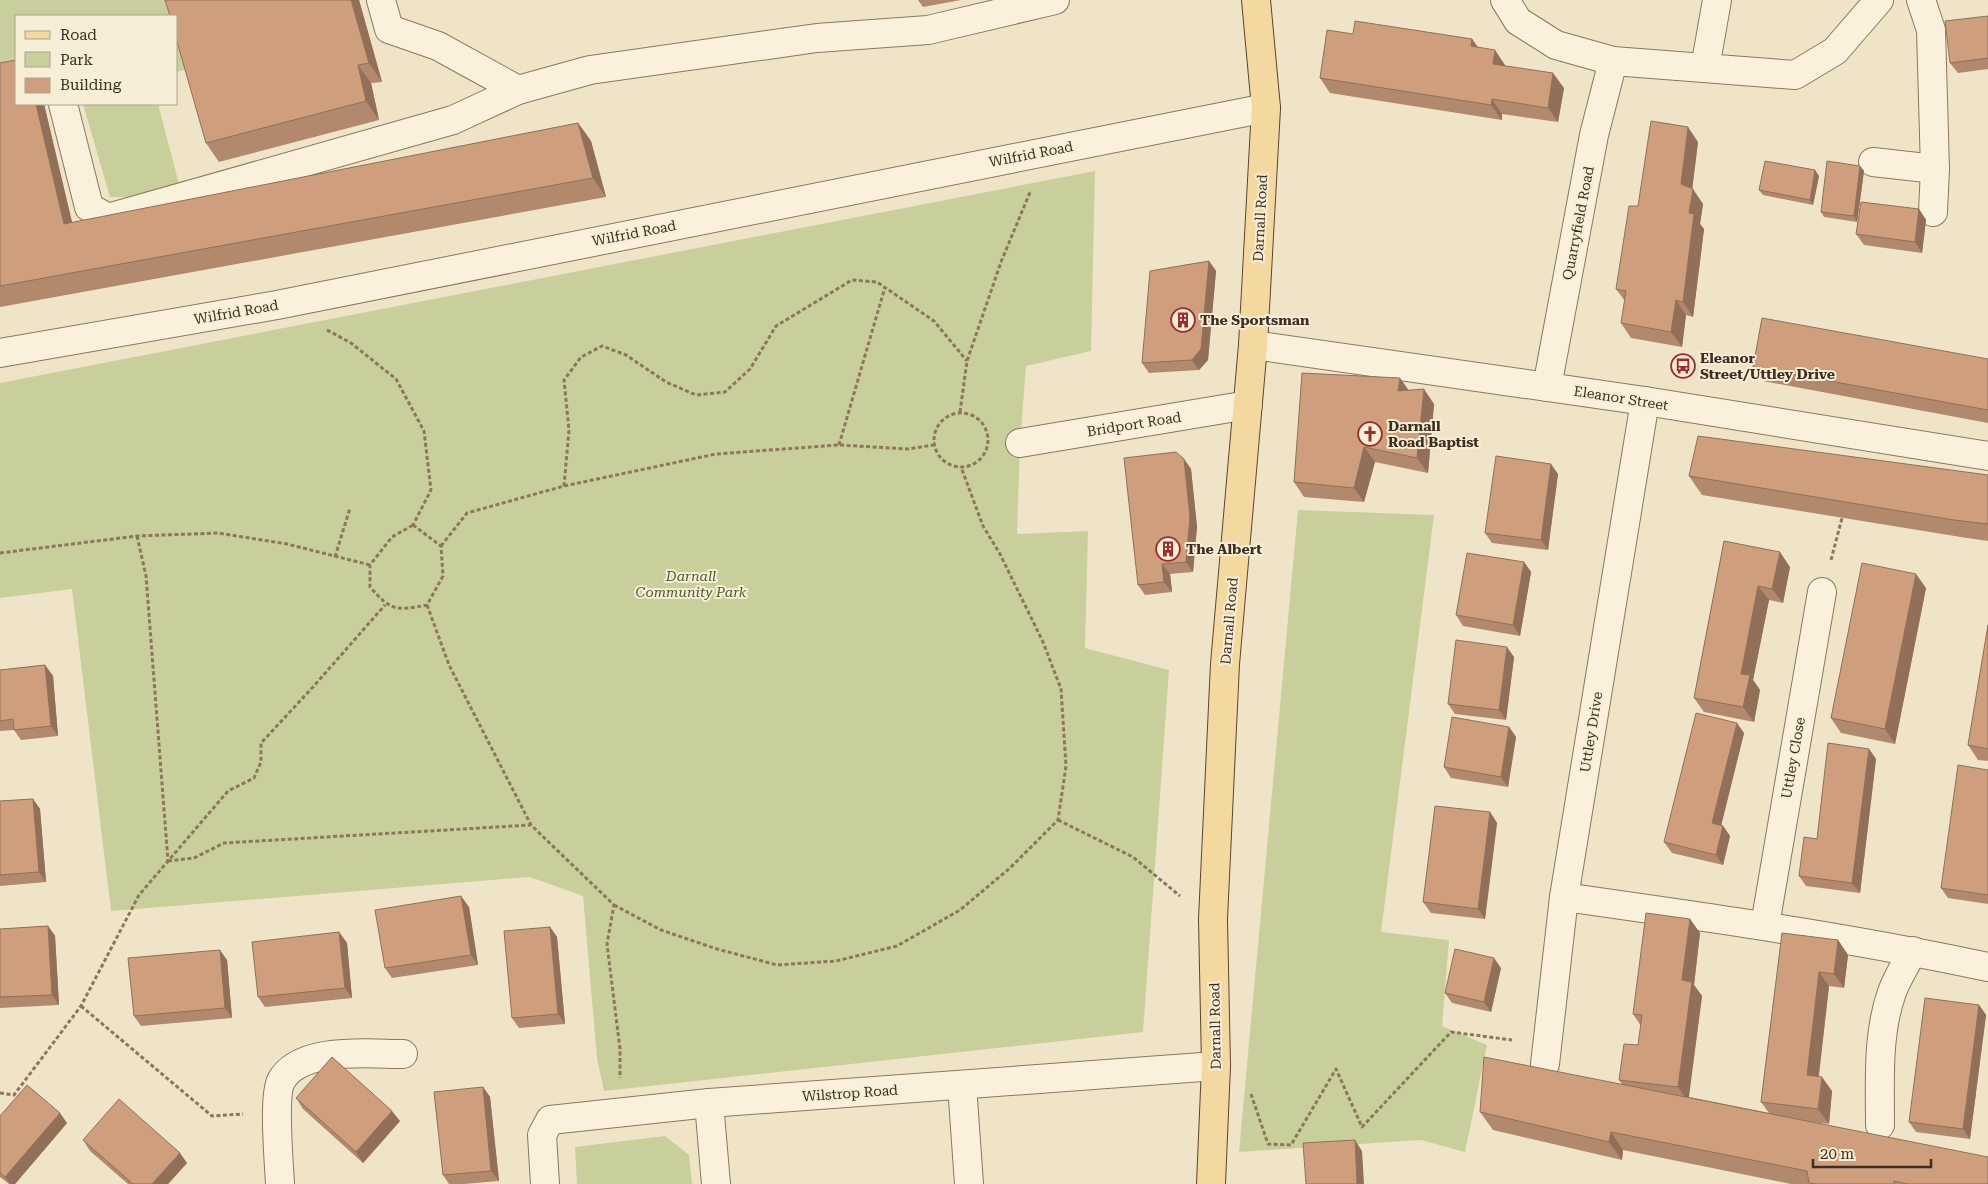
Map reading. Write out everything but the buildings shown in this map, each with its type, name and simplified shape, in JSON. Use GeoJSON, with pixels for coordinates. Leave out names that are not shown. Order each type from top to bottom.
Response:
{"type":"FeatureCollection","features":[{"type":"Feature","properties":{"kind":"main road","name":"Darnall Road"},"geometry":{"type":"LineString","coordinates":[[1212,1184],[1216,1066],[1213,919],[1225,664],[1253,345],[1266,108],[1256,0]]}},
{"type":"Feature","properties":{"kind":"street"},"geometry":{"type":"LineString","coordinates":[[381,0],[389,29],[438,46],[518,90]]}},
{"type":"Feature","properties":{"kind":"street"},"geometry":{"type":"LineString","coordinates":[[63,105],[89,207],[108,218],[453,120],[518,90],[590,70],[818,38],[928,30],[1054,0]]}},
{"type":"Feature","properties":{"kind":"street"},"geometry":{"type":"LineString","coordinates":[[1505,0],[1518,21],[1556,45],[1613,61],[1795,75],[1835,51],[1879,0]]}},
{"type":"Feature","properties":{"kind":"street"},"geometry":{"type":"LineString","coordinates":[[1705,68],[1717,0]]}},
{"type":"Feature","properties":{"kind":"street"},"geometry":{"type":"LineString","coordinates":[[1921,0],[1931,30],[1935,169],[1933,212]]}},
{"type":"Feature","properties":{"kind":"street","name":"Quarryfield Road"},"geometry":{"type":"LineString","coordinates":[[1547,387],[1594,135],[1613,61]]}},
{"type":"Feature","properties":{"kind":"street","name":"Wilfrid Road"},"geometry":{"type":"LineString","coordinates":[[0,353],[277,305],[1266,108]]}},
{"type":"Feature","properties":{"kind":"street"},"geometry":{"type":"LineString","coordinates":[[1873,162],[1935,169]]}},
{"type":"Feature","properties":{"kind":"street","name":"Eleanor Street"},"geometry":{"type":"LineString","coordinates":[[1253,345],[1547,387],[1988,456]]}},
{"type":"Feature","properties":{"kind":"street","name":"Uttley Drive"},"geometry":{"type":"LineString","coordinates":[[1546,1055],[1564,897],[1645,402]]}},
{"type":"Feature","properties":{"kind":"street","name":"Bridport Road"},"geometry":{"type":"LineString","coordinates":[[1020,443],[1248,405]]}},
{"type":"Feature","properties":{"kind":"street","name":"Uttley Close"},"geometry":{"type":"LineString","coordinates":[[1765,925],[1822,592]]}},
{"type":"Feature","properties":{"kind":"street"},"geometry":{"type":"LineString","coordinates":[[1564,897],[1765,925],[1913,951],[1988,967]]}},
{"type":"Feature","properties":{"kind":"street"},"geometry":{"type":"LineString","coordinates":[[1880,1125],[1880,1074],[1883,1024],[1892,991],[1913,951]]}},
{"type":"Feature","properties":{"kind":"street"},"geometry":{"type":"LineString","coordinates":[[280,1184],[277,1112],[281,1081],[299,1064],[329,1054],[403,1054]]}},
{"type":"Feature","properties":{"kind":"street","name":"Wilstrop Road"},"geometry":{"type":"LineString","coordinates":[[545,1184],[542,1135],[550,1120],[620,1111],[709,1103],[1216,1066]]}},
{"type":"Feature","properties":{"kind":"street"},"geometry":{"type":"LineString","coordinates":[[962,1085],[969,1184]]}},
{"type":"Feature","properties":{"kind":"street"},"geometry":{"type":"LineString","coordinates":[[709,1103],[716,1184]]}},
{"type":"Feature","properties":{"kind":"path"},"geometry":{"type":"LineString","coordinates":[[960,412],[967,361],[1001,262],[1048,150]]}},
{"type":"Feature","properties":{"kind":"path"},"geometry":{"type":"LineString","coordinates":[[564,486],[570,430],[564,380],[581,357],[602,346],[626,355],[666,382],[696,395],[724,392],[750,369],[776,326],[852,280],[877,282],[934,321],[967,361]]}},
{"type":"Feature","properties":{"kind":"path"},"geometry":{"type":"LineString","coordinates":[[838,445],[885,287]]}},
{"type":"Feature","properties":{"kind":"path"},"geometry":{"type":"LineString","coordinates":[[277,305],[351,343],[396,379],[424,431],[431,490],[413,526],[392,537],[370,565],[370,587],[385,605],[405,610],[427,605],[443,576],[441,546],[467,513],[564,486],[716,454],[838,445],[908,449],[933,445]]}},
{"type":"Feature","properties":{"kind":"path"},"geometry":{"type":"LineString","coordinates":[[960,412],[977,417],[988,432],[988,446],[981,458],[973,465],[961,467],[943,461],[933,445],[935,430],[940,422],[950,414],[960,412]]}},
{"type":"Feature","properties":{"kind":"path"},"geometry":{"type":"LineString","coordinates":[[427,605],[449,665],[531,825],[614,905],[661,930],[717,949],[777,965],[836,961],[897,946],[960,910],[1010,868],[1058,820],[1066,766],[1061,689],[1043,642],[1000,554],[983,526],[961,467]]}},
{"type":"Feature","properties":{"kind":"path"},"geometry":{"type":"LineString","coordinates":[[336,557],[350,508]]}},
{"type":"Feature","properties":{"kind":"path"},"geometry":{"type":"LineString","coordinates":[[1822,592],[1842,518]]}},
{"type":"Feature","properties":{"kind":"path"},"geometry":{"type":"LineString","coordinates":[[413,526],[441,546]]}},
{"type":"Feature","properties":{"kind":"path"},"geometry":{"type":"LineString","coordinates":[[0,553],[137,536],[218,533],[286,544],[370,565]]}},
{"type":"Feature","properties":{"kind":"path"},"geometry":{"type":"LineString","coordinates":[[137,536],[146,576],[168,861]]}},
{"type":"Feature","properties":{"kind":"path"},"geometry":{"type":"LineString","coordinates":[[0,1093],[14,1096],[80,1006],[139,895],[228,790],[254,778],[261,762],[261,743],[385,605]]}},
{"type":"Feature","properties":{"kind":"path"},"geometry":{"type":"LineString","coordinates":[[1058,820],[1133,858],[1168,887],[1213,919]]}},
{"type":"Feature","properties":{"kind":"path"},"geometry":{"type":"LineString","coordinates":[[168,861],[194,858],[224,843],[531,825]]}},
{"type":"Feature","properties":{"kind":"path"},"geometry":{"type":"LineString","coordinates":[[614,905],[607,944],[620,1049],[620,1111]]}},
{"type":"Feature","properties":{"kind":"path"},"geometry":{"type":"LineString","coordinates":[[80,1006],[212,1116],[277,1112]]}},
{"type":"Feature","properties":{"kind":"path"},"geometry":{"type":"LineString","coordinates":[[1216,1066],[1249,1090],[1268,1144],[1291,1145],[1336,1069],[1362,1126],[1451,1032],[1546,1055]]}},
{"type":"Feature","properties":{"kind":"green space"},"geometry":{"type":"Polygon","coordinates":[[[0,0],[173,0],[177,15],[15,15],[15,81],[0,85],[0,0]]]}},
{"type":"Feature","properties":{"kind":"green space"},"geometry":{"type":"Polygon","coordinates":[[[178,18],[192,68],[178,72],[178,18]]]}},
{"type":"Feature","properties":{"kind":"green space"},"geometry":{"type":"Polygon","coordinates":[[[83,105],[158,105],[179,184],[145,197],[110,197],[83,105]]]}},
{"type":"Feature","properties":{"kind":"green space","name":"Darnall Community Park"},"geometry":{"type":"Polygon","coordinates":[[[1095,171],[1091,351],[1026,366],[1020,443],[1017,534],[1088,531],[1085,648],[1169,670],[1143,1032],[604,1091],[597,1058],[583,896],[530,877],[111,911],[72,589],[0,598],[0,383],[1095,171]]]}},
{"type":"Feature","properties":{"kind":"green space"},"geometry":{"type":"Polygon","coordinates":[[[1298,510],[1434,515],[1381,932],[1449,940],[1442,1026],[1487,1045],[1465,1152],[1421,1140],[1239,1152],[1298,510]]]}},
{"type":"Feature","properties":{"kind":"green space"},"geometry":{"type":"Polygon","coordinates":[[[665,1136],[689,1155],[692,1184],[577,1184],[575,1147],[665,1136]]]}},
{"type":"Feature","properties":{"kind":"place","name":"The Sportsman"},"geometry":{"type":"Point","coordinates":[1183,320]}},
{"type":"Feature","properties":{"kind":"place","name":"Eleanor Street/Uttley Drive"},"geometry":{"type":"Point","coordinates":[1683,366]}},
{"type":"Feature","properties":{"kind":"place","name":"Darnall Road Baptist"},"geometry":{"type":"Point","coordinates":[1370,434]}},
{"type":"Feature","properties":{"kind":"place","name":"The Albert"},"geometry":{"type":"Point","coordinates":[1168,549]}}]}
